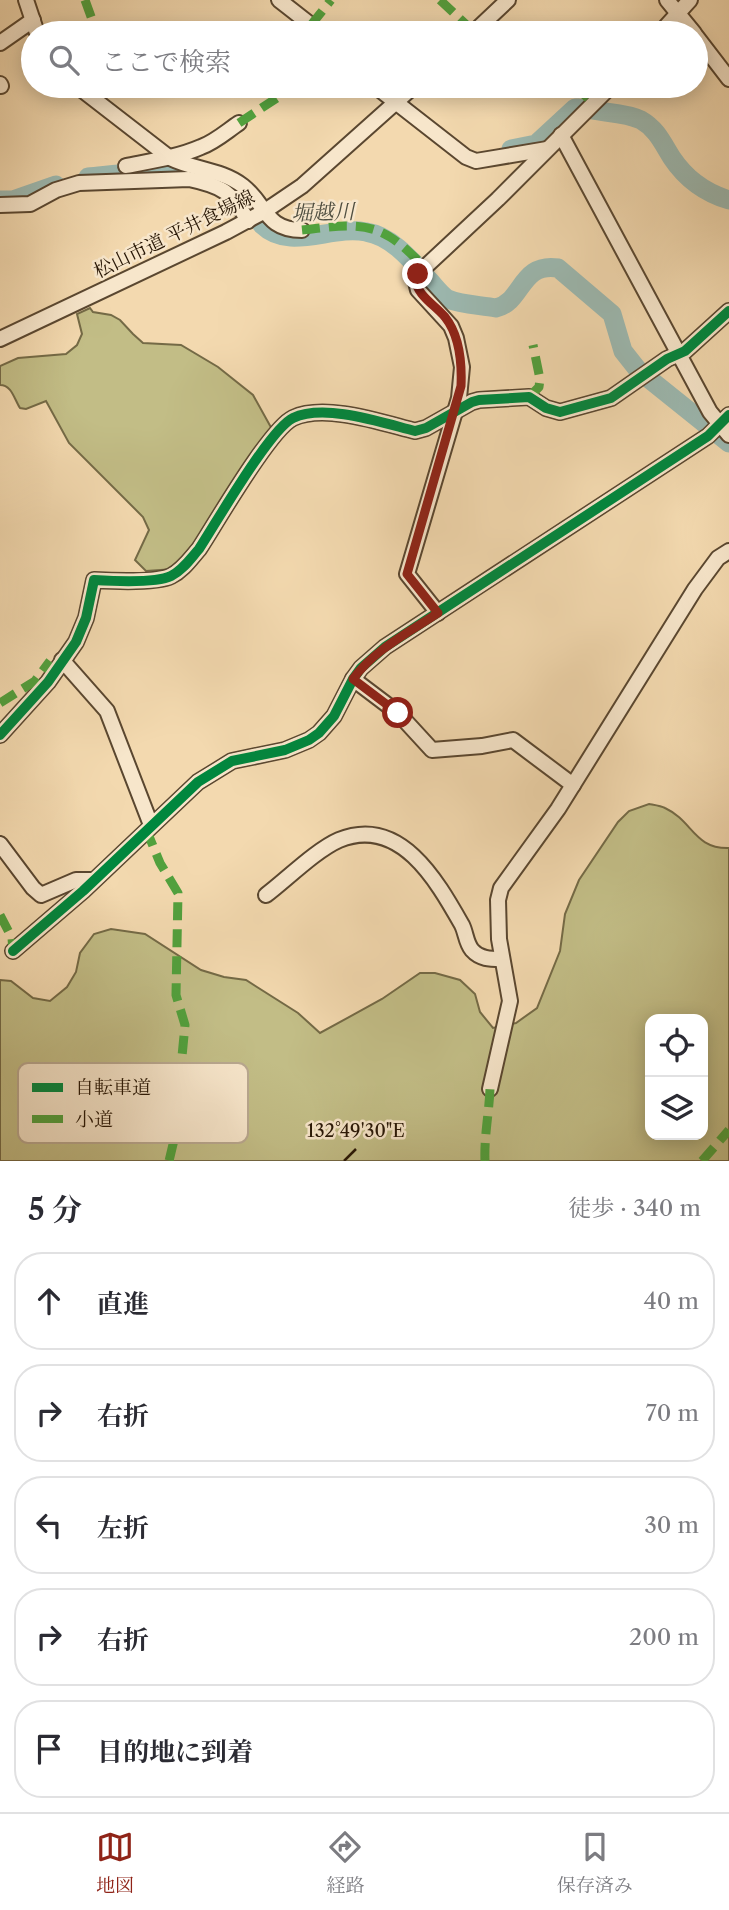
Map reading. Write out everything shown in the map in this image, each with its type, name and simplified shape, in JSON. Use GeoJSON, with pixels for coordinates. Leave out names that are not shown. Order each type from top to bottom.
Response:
{"type":"FeatureCollection","features":[{"type":"Feature","properties":{"kind":"street"},"geometry":{"type":"LineString","coordinates":[[26,0],[33,21]]}},
{"type":"Feature","properties":{"kind":"street"},"geometry":{"type":"LineString","coordinates":[[279,0],[306,21]]}},
{"type":"Feature","properties":{"kind":"street"},"geometry":{"type":"LineString","coordinates":[[486,21],[508,0]]}},
{"type":"Feature","properties":{"kind":"street"},"geometry":{"type":"LineString","coordinates":[[667,0],[684,21]]}},
{"type":"Feature","properties":{"kind":"street"},"geometry":{"type":"LineString","coordinates":[[671,21],[690,0]]}},
{"type":"Feature","properties":{"kind":"street"},"geometry":{"type":"LineString","coordinates":[[0,43],[21,33]]}},
{"type":"Feature","properties":{"kind":"street"},"geometry":{"type":"LineString","coordinates":[[708,52],[729,79]]}},
{"type":"Feature","properties":{"kind":"street"},"geometry":{"type":"LineString","coordinates":[[89,98],[159,168]]}},
{"type":"Feature","properties":{"kind":"street"},"geometry":{"type":"LineString","coordinates":[[393,98],[466,157],[477,161],[547,149]]}},
{"type":"Feature","properties":{"kind":"street","name":"松山市道 平井食場線"},"geometry":{"type":"LineString","coordinates":[[0,339],[265,211],[302,186],[400,98]]}},
{"type":"Feature","properties":{"kind":"street"},"geometry":{"type":"LineString","coordinates":[[438,613],[407,574],[459,398],[461,376],[456,338],[445,317],[418,290],[415,278],[599,98]]}},
{"type":"Feature","properties":{"kind":"street"},"geometry":{"type":"LineString","coordinates":[[159,168],[181,152],[201,148],[239,123]]}},
{"type":"Feature","properties":{"kind":"street"},"geometry":{"type":"LineString","coordinates":[[13,951],[212,772],[246,757],[285,750],[309,740],[334,716],[361,668],[385,647],[720,428],[562,135]]}},
{"type":"Feature","properties":{"kind":"street"},"geometry":{"type":"LineString","coordinates":[[0,205],[30,204],[56,190],[79,183],[183,165],[209,169],[242,185],[275,224],[284,229],[302,230]]}},
{"type":"Feature","properties":{"kind":"street"},"geometry":{"type":"LineString","coordinates":[[126,166],[159,168],[216,187],[237,201],[248,221]]}},
{"type":"Feature","properties":{"kind":"street"},"geometry":{"type":"LineString","coordinates":[[0,735],[48,682],[80,632],[94,580],[128,581],[170,577],[187,564],[272,438],[291,419],[300,416],[343,414],[415,431],[426,428],[472,402],[516,396],[529,397],[546,408],[560,412],[611,398],[678,354],[729,310]]}},
{"type":"Feature","properties":{"kind":"street"},"geometry":{"type":"LineString","coordinates":[[490,1089],[510,1001],[501,959],[498,900],[501,888],[573,785],[695,589],[718,558],[729,551]]}},
{"type":"Feature","properties":{"kind":"street"},"geometry":{"type":"LineString","coordinates":[[62,660],[107,711],[151,825]]}},
{"type":"Feature","properties":{"kind":"street"},"geometry":{"type":"LineString","coordinates":[[353,679],[398,713],[432,750],[482,746],[513,740],[573,785]]}},
{"type":"Feature","properties":{"kind":"street"},"geometry":{"type":"LineString","coordinates":[[266,895],[330,845],[352,837],[378,836],[406,849],[429,873],[461,925],[471,949],[486,959],[501,959]]}},
{"type":"Feature","properties":{"kind":"street"},"geometry":{"type":"LineString","coordinates":[[0,844],[40,895],[76,880],[93,880]]}},
{"type":"Feature","properties":{"kind":"shaded area"},"geometry":{"type":"Polygon","coordinates":[[[90,308],[93,312],[111,315],[120,320],[143,343],[181,345],[218,367],[253,395],[273,431],[198,544],[175,569],[146,571],[135,560],[149,530],[143,517],[69,443],[46,401],[26,409],[20,408],[10,390],[0,385],[0,366],[18,358],[66,354],[77,345],[82,334],[77,314],[90,308]]]}},
{"type":"Feature","properties":{"kind":"shaded area"},"geometry":{"type":"Polygon","coordinates":[[[649,804],[674,813],[708,844],[729,848],[729,1161],[0,1161],[0,980],[11,981],[33,998],[50,1001],[67,987],[76,972],[80,953],[94,934],[111,929],[145,934],[201,970],[246,980],[298,1013],[320,1033],[382,999],[420,973],[435,973],[460,980],[475,994],[480,1012],[493,1028],[516,1023],[537,1008],[560,951],[565,914],[579,880],[618,822],[629,811],[649,804]]]}},
{"type":"Feature","properties":{"kind":"waterway"},"geometry":{"type":"LineString","coordinates":[[511,149],[536,144],[575,108],[579,108]]}},
{"type":"Feature","properties":{"kind":"waterway"},"geometry":{"type":"LineString","coordinates":[[592,110],[641,120],[659,137],[690,179],[729,200]]}},
{"type":"Feature","properties":{"kind":"waterway","name":"堀越川"},"geometry":{"type":"LineString","coordinates":[[88,177],[165,171],[205,176],[222,182],[237,192],[251,209]]}},
{"type":"Feature","properties":{"kind":"waterway","name":"堀越川"},"geometry":{"type":"LineString","coordinates":[[0,200],[13,200],[56,185]]}},
{"type":"Feature","properties":{"kind":"waterway","name":"堀越川"},"geometry":{"type":"LineString","coordinates":[[262,225],[285,237],[353,231],[375,234],[401,250],[445,297],[472,305],[496,308],[512,298],[536,271],[558,268],[612,314],[623,351],[638,370],[729,443]]}},
{"type":"Feature","properties":{"kind":"marked path"},"geometry":{"type":"LineString","coordinates":[[85,0],[93,21]]}},
{"type":"Feature","properties":{"kind":"marked path"},"geometry":{"type":"LineString","coordinates":[[314,21],[331,0]]}},
{"type":"Feature","properties":{"kind":"marked path"},"geometry":{"type":"LineString","coordinates":[[440,0],[462,21]]}},
{"type":"Feature","properties":{"kind":"marked path"},"geometry":{"type":"LineString","coordinates":[[239,123],[277,98]]}},
{"type":"Feature","properties":{"kind":"marked path"},"geometry":{"type":"LineString","coordinates":[[588,98],[593,103]]}},
{"type":"Feature","properties":{"kind":"marked path"},"geometry":{"type":"LineString","coordinates":[[302,230],[336,226],[369,228],[395,240],[425,267]]}},
{"type":"Feature","properties":{"kind":"marked path"},"geometry":{"type":"LineString","coordinates":[[529,397],[539,387],[540,379],[533,345]]}},
{"type":"Feature","properties":{"kind":"marked path"},"geometry":{"type":"LineString","coordinates":[[0,703],[35,681],[50,661]]}},
{"type":"Feature","properties":{"kind":"marked path"},"geometry":{"type":"LineString","coordinates":[[146,829],[160,863],[178,893],[176,995],[185,1025],[181,1063]]}},
{"type":"Feature","properties":{"kind":"marked path"},"geometry":{"type":"LineString","coordinates":[[0,915],[12,938],[13,951],[0,956]]}},
{"type":"Feature","properties":{"kind":"marked path"},"geometry":{"type":"LineString","coordinates":[[485,1161],[490,1089]]}},
{"type":"Feature","properties":{"kind":"marked path"},"geometry":{"type":"LineString","coordinates":[[702,1161],[729,1130]]}},
{"type":"Feature","properties":{"kind":"marked path"},"geometry":{"type":"LineString","coordinates":[[169,1161],[173,1143]]}},
{"type":"Feature","properties":{"kind":"cycle path"},"geometry":{"type":"LineString","coordinates":[[0,735],[48,682],[76,642],[86,618],[94,580],[155,580],[179,571],[199,549],[271,439],[293,418],[306,414],[337,413],[415,431],[479,400],[529,397],[546,408],[560,412],[611,398],[667,359],[685,351],[729,311]]}},
{"type":"Feature","properties":{"kind":"cycle path"},"geometry":{"type":"LineString","coordinates":[[13,951],[83,891],[198,782],[232,761],[285,750],[309,740],[334,716],[361,668],[385,647],[708,436],[729,415]]}},
{"type":"Feature","properties":{"kind":"route"},"geometry":{"type":"LineString","coordinates":[[398,713],[353,679],[361,668],[385,647],[438,613],[407,574],[459,398],[462,367],[451,326],[418,290],[415,278],[418,274]]}}]}
